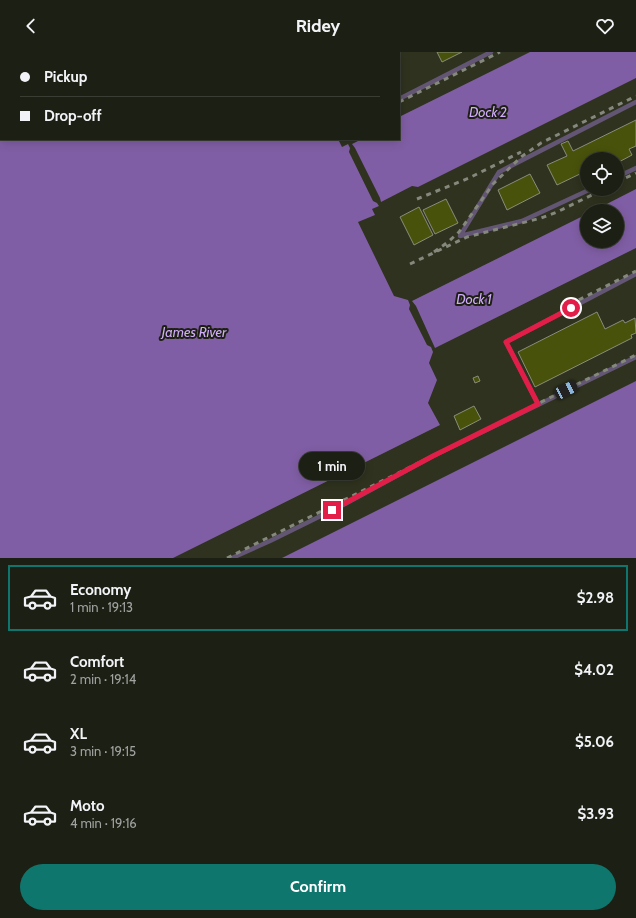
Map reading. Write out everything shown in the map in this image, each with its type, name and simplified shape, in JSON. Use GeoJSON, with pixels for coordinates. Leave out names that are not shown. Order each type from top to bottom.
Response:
{"type":"FeatureCollection","features":[{"type":"Feature","properties":{"kind":"lane"},"geometry":{"type":"LineString","coordinates":[[400,98],[491,52]]}},
{"type":"Feature","properties":{"kind":"lane"},"geometry":{"type":"LineString","coordinates":[[580,194],[522,221],[460,236],[499,172],[636,102]]}},
{"type":"Feature","properties":{"kind":"lane"},"geometry":{"type":"LineString","coordinates":[[624,174],[636,168]]}},
{"type":"Feature","properties":{"kind":"lane"},"geometry":{"type":"LineString","coordinates":[[538,404],[506,342],[636,274]]}},
{"type":"Feature","properties":{"kind":"lane"},"geometry":{"type":"LineString","coordinates":[[232,558],[345,504],[433,456],[636,357]]}},
{"type":"Feature","properties":{"kind":"shaded area"},"geometry":{"type":"Polygon","coordinates":[[[400,52],[636,52],[636,558],[0,558],[0,140],[400,140],[400,52]]]}},
{"type":"Feature","properties":{"kind":"water","name":"Dock 2"},"geometry":{"type":"Polygon","coordinates":[[[530,52],[636,52],[636,78],[418,187],[412,186],[381,202],[352,144],[360,140],[400,140],[400,117],[530,52]]]}},
{"type":"Feature","properties":{"kind":"water","name":"James River"},"geometry":{"type":"Polygon","coordinates":[[[0,140],[338,140],[342,147],[348,144],[350,148],[349,152],[373,201],[379,206],[372,209],[375,215],[358,222],[394,296],[408,300],[410,305],[409,309],[427,345],[431,347],[433,352],[429,363],[437,380],[428,403],[440,425],[173,558],[0,558],[0,140]]]}},
{"type":"Feature","properties":{"kind":"water","name":"Dock 1"},"geometry":{"type":"Polygon","coordinates":[[[636,189],[636,248],[435,348],[416,306],[412,301],[580,217],[580,248],[624,248],[624,204],[607,204],[636,189]]]}},
{"type":"Feature","properties":{"kind":"water"},"geometry":{"type":"Polygon","coordinates":[[[636,381],[636,558],[282,558],[636,381]]]}},
{"type":"Feature","properties":{"kind":"building"},"geometry":{"type":"Polygon","coordinates":[[[437,52],[462,52],[442,62],[437,52]]]}},
{"type":"Feature","properties":{"kind":"building"},"geometry":{"type":"Polygon","coordinates":[[[636,120],[636,146],[629,149],[632,155],[624,159],[624,152],[580,152],[580,174],[557,185],[547,165],[567,156],[561,144],[568,141],[573,151],[636,120]]]}},
{"type":"Feature","properties":{"kind":"building"},"geometry":{"type":"Polygon","coordinates":[[[530,174],[540,193],[507,210],[498,190],[530,174]]]}},
{"type":"Feature","properties":{"kind":"building"},"geometry":{"type":"Polygon","coordinates":[[[446,199],[458,223],[435,234],[423,210],[446,199]]]}},
{"type":"Feature","properties":{"kind":"building"},"geometry":{"type":"Polygon","coordinates":[[[419,207],[433,235],[414,245],[400,217],[419,207]]]}},
{"type":"Feature","properties":{"kind":"building"},"geometry":{"type":"Polygon","coordinates":[[[597,312],[605,329],[623,320],[625,323],[635,318],[636,333],[631,335],[632,338],[535,387],[518,352],[597,312]]]}},
{"type":"Feature","properties":{"kind":"building"},"geometry":{"type":"Polygon","coordinates":[[[478,376],[480,381],[475,383],[473,378],[478,376]]]}},
{"type":"Feature","properties":{"kind":"building"},"geometry":{"type":"Polygon","coordinates":[[[474,406],[481,419],[460,430],[454,416],[474,406]]]}},
{"type":"Feature","properties":{"kind":"railway"},"geometry":{"type":"LineString","coordinates":[[400,102],[500,52]]}},
{"type":"Feature","properties":{"kind":"railway"},"geometry":{"type":"LineString","coordinates":[[434,252],[459,232],[493,184],[521,157],[541,143],[636,96]]}},
{"type":"Feature","properties":{"kind":"railway"},"geometry":{"type":"LineString","coordinates":[[417,199],[469,178],[521,152]]}},
{"type":"Feature","properties":{"kind":"railway"},"geometry":{"type":"LineString","coordinates":[[624,179],[636,173]]}},
{"type":"Feature","properties":{"kind":"railway"},"geometry":{"type":"LineString","coordinates":[[410,264],[467,237],[541,218],[590,196]]}},
{"type":"Feature","properties":{"kind":"railway"},"geometry":{"type":"LineString","coordinates":[[561,309],[636,271]]}},
{"type":"Feature","properties":{"kind":"railway"},"geometry":{"type":"LineString","coordinates":[[227,558],[636,355]]}},
{"type":"Feature","properties":{"kind":"route"},"geometry":{"type":"LineString","coordinates":[[332,510],[433,456],[538,404],[506,342],[571,308]]}}]}
